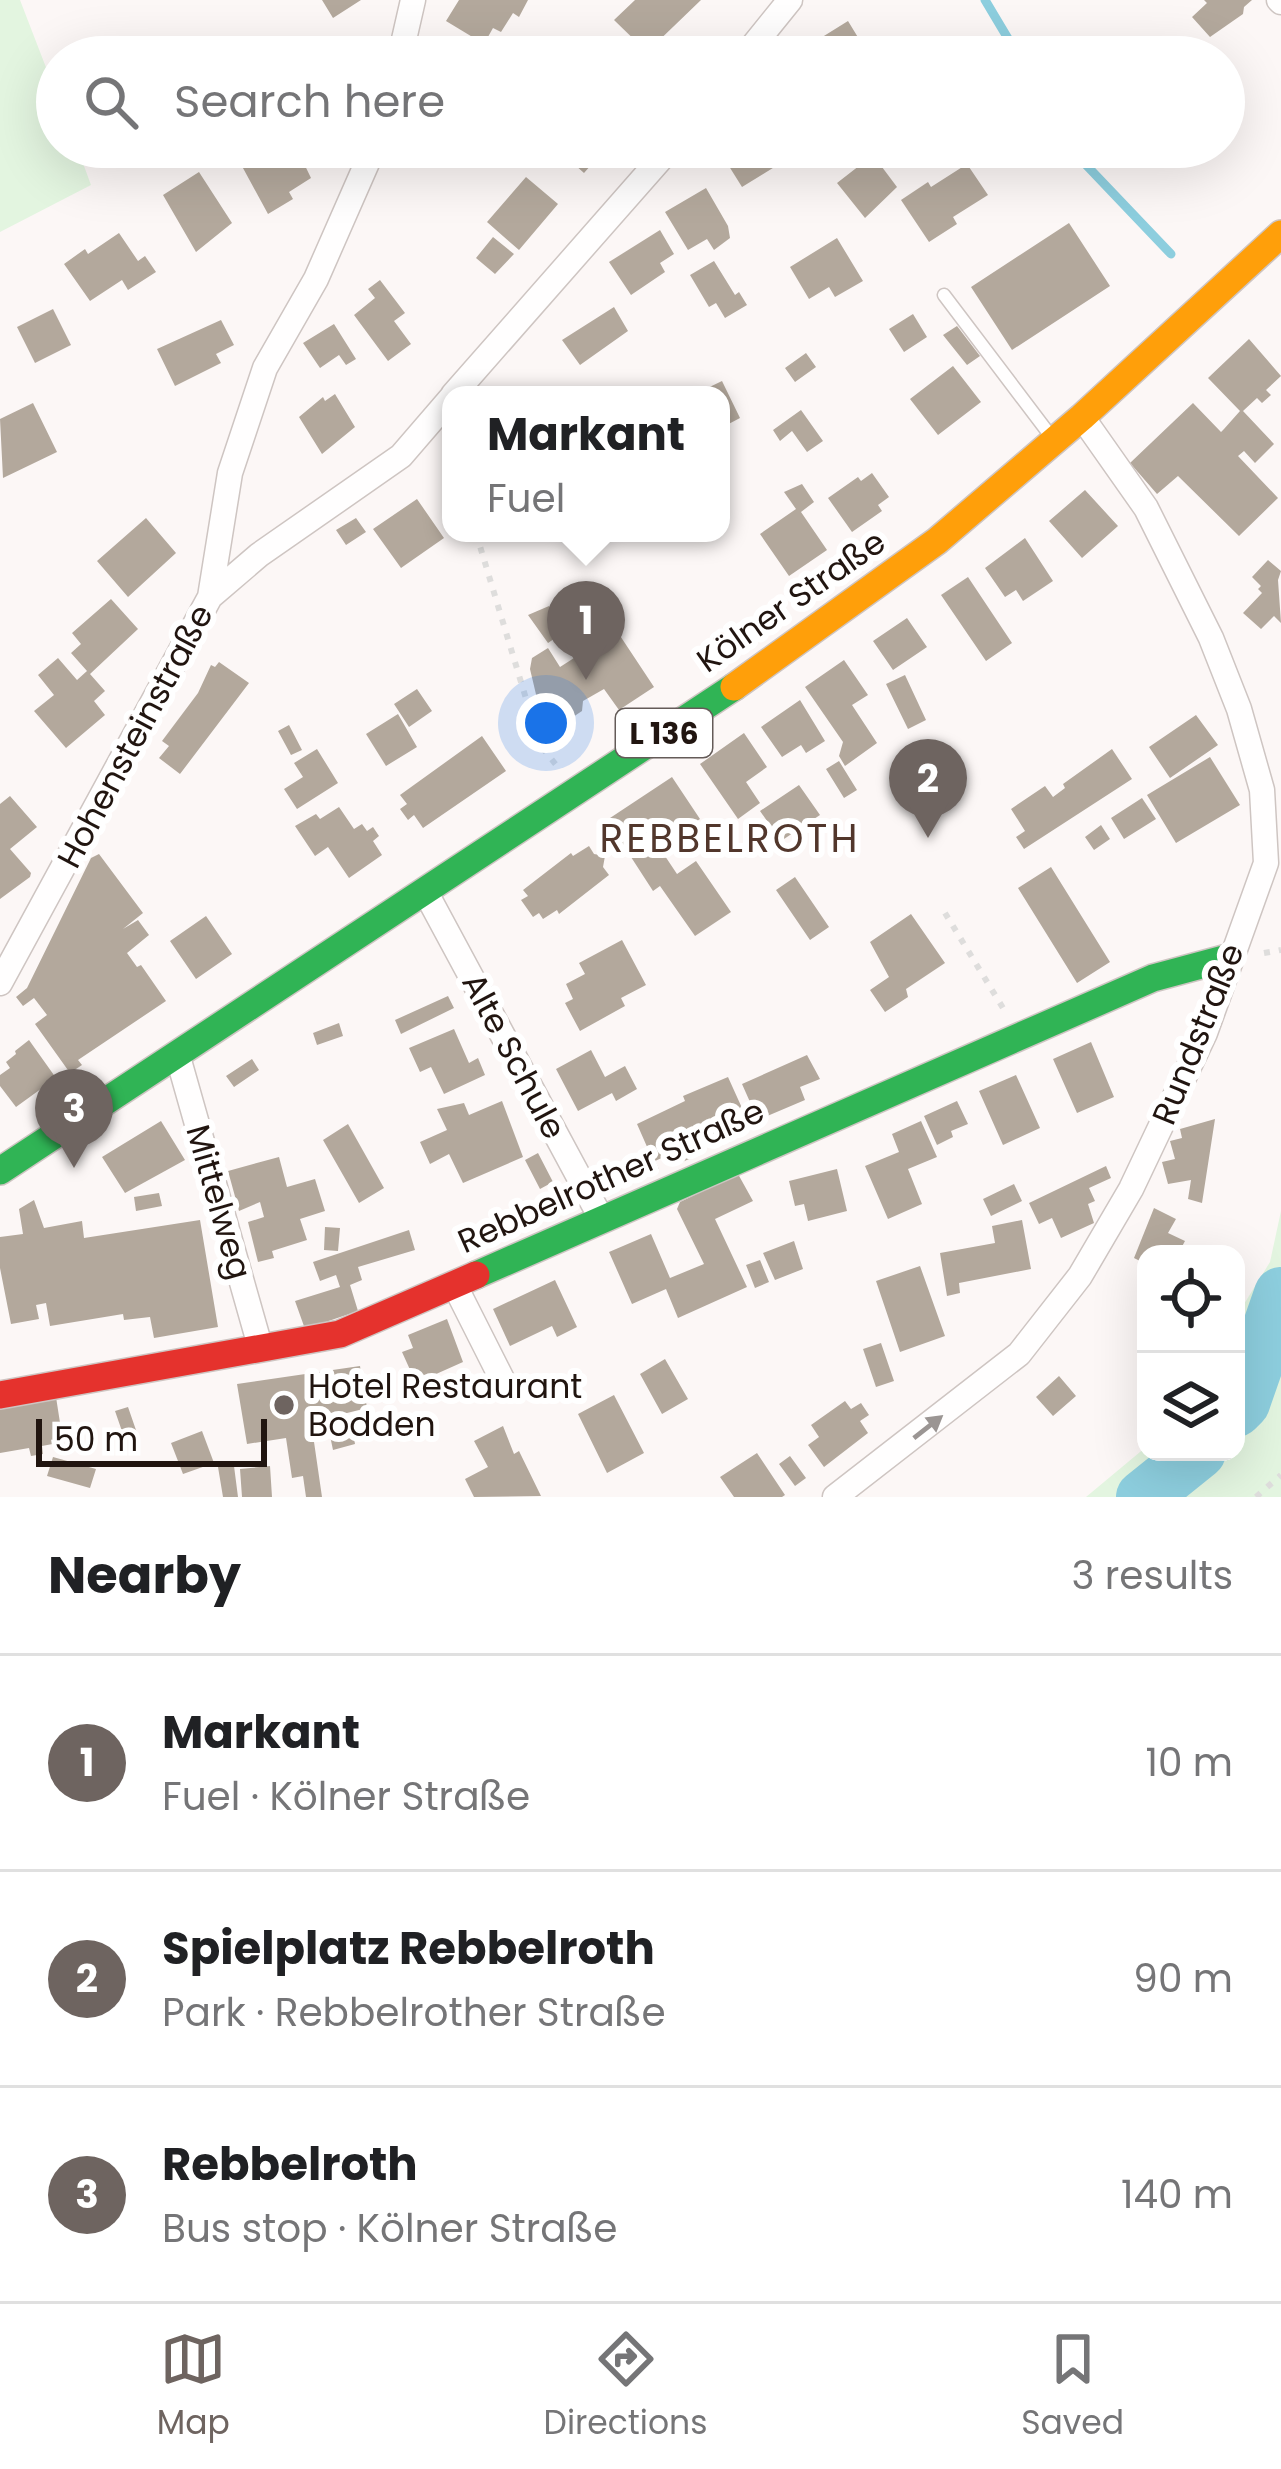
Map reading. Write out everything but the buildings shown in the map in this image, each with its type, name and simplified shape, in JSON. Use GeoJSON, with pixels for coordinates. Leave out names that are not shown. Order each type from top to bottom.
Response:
{"type":"FeatureCollection","features":[{"type":"Feature","properties":{"kind":"main road","name":"Kölner Straße"},"geometry":{"type":"LineString","coordinates":[[0,1171],[798,644],[938,541],[1082,417],[1281,234]]}},
{"type":"Feature","properties":{"kind":"main road","name":"Rebbelrother Straße"},"geometry":{"type":"LineString","coordinates":[[0,1395],[340,1334],[1153,978],[1231,957]]}},
{"type":"Feature","properties":{"kind":"street"},"geometry":{"type":"LineString","coordinates":[[405,36],[413,0]]}},
{"type":"Feature","properties":{"kind":"street"},"geometry":{"type":"LineString","coordinates":[[761,36],[790,0]]}},
{"type":"Feature","properties":{"kind":"street","name":"Hohensteinstraße"},"geometry":{"type":"LineString","coordinates":[[0,983],[211,597],[230,473],[265,368],[316,279],[365,168]]}},
{"type":"Feature","properties":{"kind":"street"},"geometry":{"type":"LineString","coordinates":[[461,386],[653,168]]}},
{"type":"Feature","properties":{"kind":"street"},"geometry":{"type":"LineString","coordinates":[[211,597],[259,555],[401,456],[442,408]]}},
{"type":"Feature","properties":{"kind":"street","name":"Rundstraße"},"geometry":{"type":"LineString","coordinates":[[835,1497],[1019,1354],[1080,1276],[1150,1150],[1205,1033],[1265,862],[1262,790],[1239,709],[1211,638],[1146,508],[1082,417]]}},
{"type":"Feature","properties":{"kind":"street","name":"Alte Schule"},"geometry":{"type":"LineString","coordinates":[[426,893],[602,1218]]}},
{"type":"Feature","properties":{"kind":"street","name":"Mittelweg"},"geometry":{"type":"LineString","coordinates":[[178,1057],[260,1346]]}},
{"type":"Feature","properties":{"kind":"street"},"geometry":{"type":"LineString","coordinates":[[454,1284],[506,1387]]}},
{"type":"Feature","properties":{"kind":"lane"},"geometry":{"type":"LineString","coordinates":[[944,295],[1054,440]]}},
{"type":"Feature","properties":{"kind":"path"},"geometry":{"type":"LineString","coordinates":[[479,542],[540,745],[577,792]]}},
{"type":"Feature","properties":{"kind":"path"},"geometry":{"type":"LineString","coordinates":[[945,913],[1019,1035]]}},
{"type":"Feature","properties":{"kind":"path"},"geometry":{"type":"LineString","coordinates":[[1261,953],[1281,950]]}},
{"type":"Feature","properties":{"kind":"path"},"geometry":{"type":"LineString","coordinates":[[1256,1497],[1281,1474]]}},
{"type":"Feature","properties":{"kind":"green space"},"geometry":{"type":"Polygon","coordinates":[[[0,0],[20,0],[36,42],[36,168],[85,168],[91,185],[0,232],[0,0]]]}},
{"type":"Feature","properties":{"kind":"green space"},"geometry":{"type":"Polygon","coordinates":[[[1281,1211],[1281,1497],[1086,1497],[1137,1454],[1137,1461],[1245,1461],[1245,1302],[1270,1262],[1281,1211]]]}},
{"type":"Feature","properties":{"kind":"waterway"},"geometry":{"type":"LineString","coordinates":[[985,0],[1006,36]]}},
{"type":"Feature","properties":{"kind":"waterway"},"geometry":{"type":"LineString","coordinates":[[1089,168],[1171,254]]}},
{"type":"Feature","properties":{"kind":"waterway"},"geometry":{"type":"LineString","coordinates":[[1245,1397],[1281,1294]]}},
{"type":"Feature","properties":{"kind":"waterway"},"geometry":{"type":"LineString","coordinates":[[1143,1497],[1188,1461]]}},
{"type":"Feature","properties":{"kind":"traffic: fast"},"geometry":{"type":"LineString","coordinates":[[0,1171],[734,687]]}},
{"type":"Feature","properties":{"kind":"traffic: fast"},"geometry":{"type":"LineString","coordinates":[[476,1275],[1153,978],[1231,957]]}},
{"type":"Feature","properties":{"kind":"traffic: slow"},"geometry":{"type":"LineString","coordinates":[[734,687],[937,541],[1082,417],[1281,234]]}},
{"type":"Feature","properties":{"kind":"traffic: jam"},"geometry":{"type":"LineString","coordinates":[[0,1395],[340,1334],[476,1275]]}},
{"type":"Feature","properties":{"kind":"place","name":"Markant"},"geometry":{"type":"Point","coordinates":[586,680]}},
{"type":"Feature","properties":{"kind":"place","name":"Spielplatz Rebbelroth"},"geometry":{"type":"Point","coordinates":[928,838]}},
{"type":"Feature","properties":{"kind":"place","name":"Rebbelroth"},"geometry":{"type":"Point","coordinates":[74,1168]}},
{"type":"Feature","properties":{"kind":"place","name":"Hotel Restaurant Bodden"},"geometry":{"type":"Point","coordinates":[284,1405]}},
{"type":"Feature","properties":{"kind":"district","name":"REBBELROTH"},"geometry":{"type":"Point","coordinates":[730,838]}}]}
